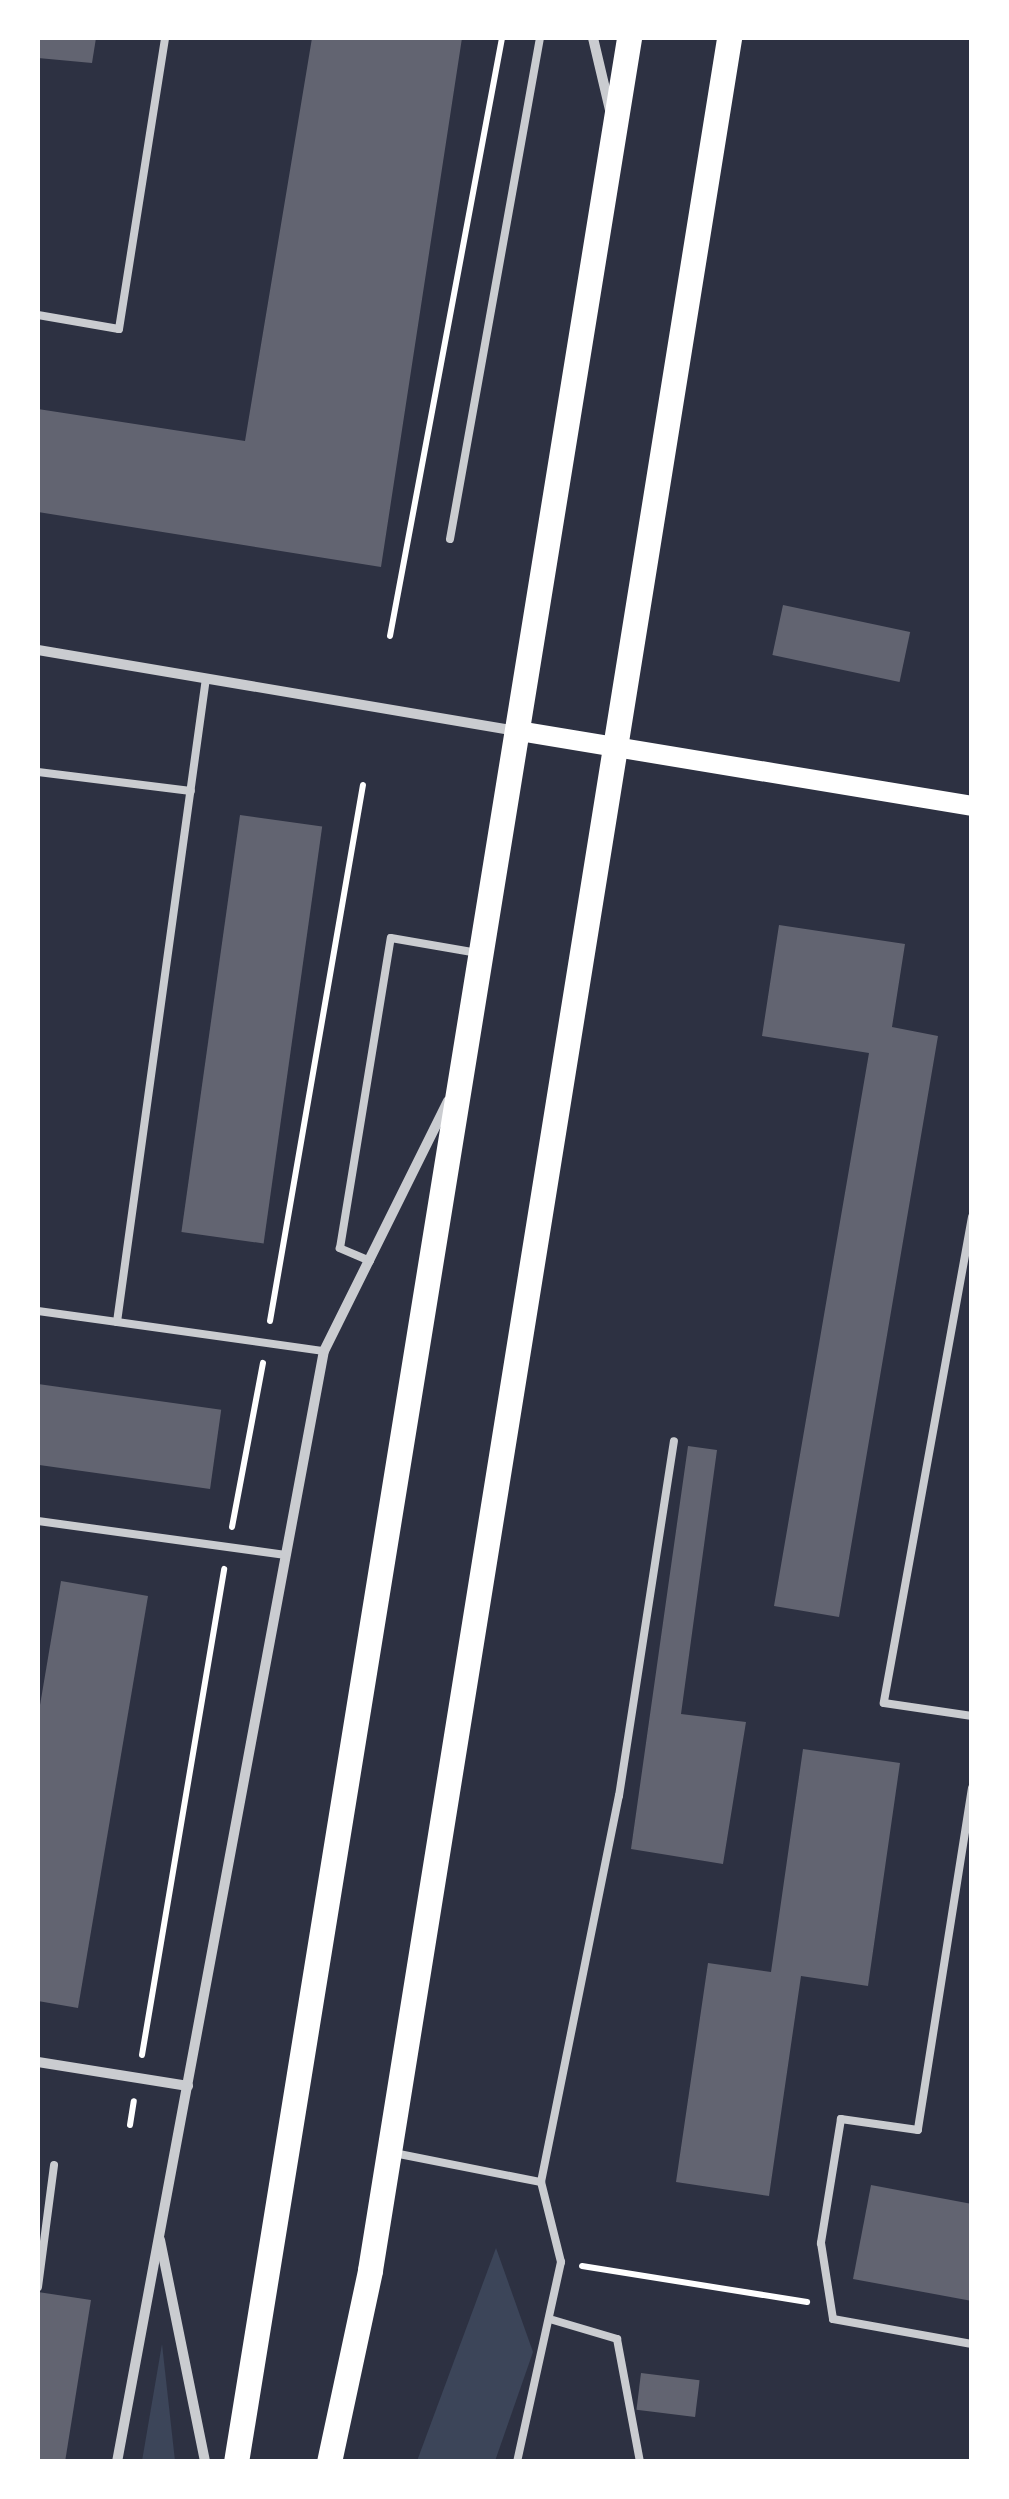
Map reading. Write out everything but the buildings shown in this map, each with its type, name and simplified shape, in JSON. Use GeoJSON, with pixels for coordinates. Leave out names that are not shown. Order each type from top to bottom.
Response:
{"type":"FeatureCollection","features":[{"type":"Feature","properties":{"kind":"main road"},"geometry":{"type":"LineString","coordinates":[[236,2462],[630,38]]}},
{"type":"Feature","properties":{"kind":"main road"},"geometry":{"type":"LineString","coordinates":[[329,2462],[389,2152],[620,748],[729,38]]}},
{"type":"Feature","properties":{"kind":"main road"},"geometry":{"type":"LineString","coordinates":[[519,731],[972,806]]}},
{"type":"Feature","properties":{"kind":"street"},"geometry":{"type":"LineString","coordinates":[[593,38],[614,129]]}},
{"type":"Feature","properties":{"kind":"street"},"geometry":{"type":"LineString","coordinates":[[38,650],[519,731]]}},
{"type":"Feature","properties":{"kind":"street"},"geometry":{"type":"LineString","coordinates":[[117,2462],[324,1351],[464,1068]]}},
{"type":"Feature","properties":{"kind":"street"},"geometry":{"type":"LineString","coordinates":[[38,2062],[188,2086]]}},
{"type":"Feature","properties":{"kind":"street"},"geometry":{"type":"LineString","coordinates":[[159,2234],[205,2462]]}},
{"type":"Feature","properties":{"kind":"lane"},"geometry":{"type":"LineString","coordinates":[[38,316],[119,328],[165,38]]}},
{"type":"Feature","properties":{"kind":"lane"},"geometry":{"type":"LineString","coordinates":[[450,539],[540,38]]}},
{"type":"Feature","properties":{"kind":"lane"},"geometry":{"type":"LineString","coordinates":[[117,1322],[206,678]]}},
{"type":"Feature","properties":{"kind":"lane"},"geometry":{"type":"LineString","coordinates":[[38,772],[191,792]]}},
{"type":"Feature","properties":{"kind":"lane"},"geometry":{"type":"LineString","coordinates":[[370,1261],[340,1248],[391,938],[482,953]]}},
{"type":"Feature","properties":{"kind":"lane"},"geometry":{"type":"LineString","coordinates":[[972,1218],[884,1702],[972,1716]]}},
{"type":"Feature","properties":{"kind":"lane"},"geometry":{"type":"LineString","coordinates":[[38,1311],[324,1351]]}},
{"type":"Feature","properties":{"kind":"lane"},"geometry":{"type":"LineString","coordinates":[[517,2462],[552,2320],[561,2262],[541,2182],[619,1796],[674,1441]]}},
{"type":"Feature","properties":{"kind":"lane"},"geometry":{"type":"LineString","coordinates":[[38,1521],[286,1555]]}},
{"type":"Feature","properties":{"kind":"lane"},"geometry":{"type":"LineString","coordinates":[[972,1788],[918,2130],[841,2119],[820,2244],[834,2319],[972,2344]]}},
{"type":"Feature","properties":{"kind":"lane"},"geometry":{"type":"LineString","coordinates":[[389,2152],[541,2182]]}},
{"type":"Feature","properties":{"kind":"lane"},"geometry":{"type":"LineString","coordinates":[[38,2288],[54,2165]]}},
{"type":"Feature","properties":{"kind":"lane"},"geometry":{"type":"LineString","coordinates":[[552,2320],[616,2338],[640,2462]]}},
{"type":"Feature","properties":{"kind":"path"},"geometry":{"type":"LineString","coordinates":[[390,636],[502,38]]}},
{"type":"Feature","properties":{"kind":"path"},"geometry":{"type":"LineString","coordinates":[[130,2125],[363,785]]}},
{"type":"Feature","properties":{"kind":"path"},"geometry":{"type":"LineString","coordinates":[[561,2262],[817,2304],[834,2319]]}},
{"type":"Feature","properties":{"kind":"shaded area"},"geometry":{"type":"Polygon","coordinates":[[[496,2248],[533,2352],[495,2461],[417,2461],[496,2248]]]}},
{"type":"Feature","properties":{"kind":"shaded area"},"geometry":{"type":"Polygon","coordinates":[[[162,2344],[175,2461],[142,2461],[162,2344]]]}}]}
